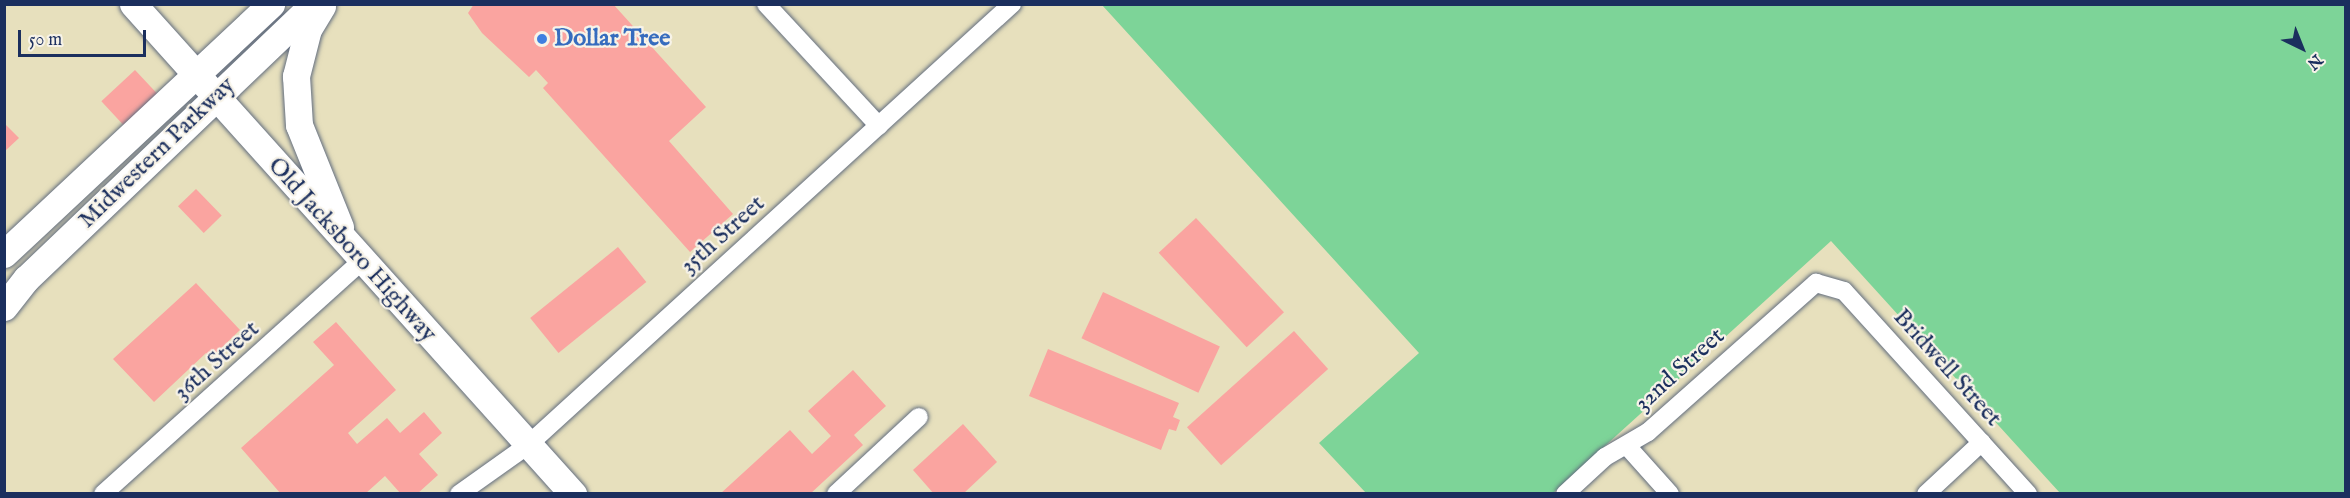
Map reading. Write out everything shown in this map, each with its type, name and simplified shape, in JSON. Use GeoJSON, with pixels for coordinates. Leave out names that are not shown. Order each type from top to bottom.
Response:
{"type":"FeatureCollection","features":[{"type":"Feature","properties":{"kind":"main road","name":"Old Jacksboro Highway"},"geometry":{"type":"LineString","coordinates":[[133,4],[355,255],[573,494]]}},
{"type":"Feature","properties":{"kind":"main road","name":"Midwestern Parkway"},"geometry":{"type":"LineString","coordinates":[[4,254],[270,4]]}},
{"type":"Feature","properties":{"kind":"main road","name":"Midwestern Parkway"},"geometry":{"type":"LineString","coordinates":[[4,306],[215,96],[314,4]]}},
{"type":"Feature","properties":{"kind":"main road"},"geometry":{"type":"LineString","coordinates":[[323,4],[308,29],[296,76],[299,125],[355,255]]}},
{"type":"Feature","properties":{"kind":"street"},"geometry":{"type":"LineString","coordinates":[[766,4],[879,126]]}},
{"type":"Feature","properties":{"kind":"street","name":"35th Street"},"geometry":{"type":"LineString","coordinates":[[459,494],[528,445],[1012,4]]}},
{"type":"Feature","properties":{"kind":"street","name":"36th Street"},"geometry":{"type":"LineString","coordinates":[[103,494],[355,255]]}},
{"type":"Feature","properties":{"kind":"street","name":"Bridwell Street"},"geometry":{"type":"LineString","coordinates":[[1826,284],[1844,291],[2028,494]]}},
{"type":"Feature","properties":{"kind":"street","name":"32nd Street"},"geometry":{"type":"LineString","coordinates":[[1565,494],[1605,457],[1627,446],[1806,288],[1826,284]]}},
{"type":"Feature","properties":{"kind":"street"},"geometry":{"type":"LineString","coordinates":[[836,494],[919,417]]}},
{"type":"Feature","properties":{"kind":"street"},"geometry":{"type":"LineString","coordinates":[[1926,494],[1982,442]]}},
{"type":"Feature","properties":{"kind":"street"},"geometry":{"type":"LineString","coordinates":[[1627,446],[1670,494]]}},
{"type":"Feature","properties":{"kind":"green space"},"geometry":{"type":"Polygon","coordinates":[[[1102,5],[2345,5],[2345,493],[2060,493],[1831,241],[1553,493],[1366,493],[1319,443],[1419,353],[1102,5]]]}},
{"type":"Feature","properties":{"kind":"building"},"geometry":{"type":"Polygon","coordinates":[[[474,4],[613,4],[706,107],[669,141],[733,214],[690,252],[543,88],[548,83],[536,70],[529,77],[482,33],[468,13],[474,4]]]}},
{"type":"Feature","properties":{"kind":"building"},"geometry":{"type":"Polygon","coordinates":[[[135,70],[158,95],[125,126],[101,101],[135,70]]]}},
{"type":"Feature","properties":{"kind":"building"},"geometry":{"type":"Polygon","coordinates":[[[4,123],[19,138],[4,152],[4,123]]]}},
{"type":"Feature","properties":{"kind":"building"},"geometry":{"type":"Polygon","coordinates":[[[196,189],[222,216],[204,233],[178,206],[196,189]]]}},
{"type":"Feature","properties":{"kind":"building"},"geometry":{"type":"Polygon","coordinates":[[[1196,218],[1284,312],[1247,347],[1159,253],[1196,218]]]}},
{"type":"Feature","properties":{"kind":"building"},"geometry":{"type":"Polygon","coordinates":[[[618,247],[646,282],[559,353],[530,318],[618,247]]]}},
{"type":"Feature","properties":{"kind":"building"},"geometry":{"type":"Polygon","coordinates":[[[196,283],[240,330],[211,358],[206,353],[154,402],[113,359],[196,283]]]}},
{"type":"Feature","properties":{"kind":"building"},"geometry":{"type":"Polygon","coordinates":[[[1103,292],[1220,347],[1198,393],[1081,338],[1103,292]]]}},
{"type":"Feature","properties":{"kind":"building"},"geometry":{"type":"Polygon","coordinates":[[[336,322],[396,390],[348,433],[357,444],[387,418],[400,433],[424,412],[442,433],[419,454],[438,475],[417,494],[401,494],[385,476],[365,494],[281,494],[241,448],[334,365],[313,342],[336,322]]]}},
{"type":"Feature","properties":{"kind":"building"},"geometry":{"type":"Polygon","coordinates":[[[1294,331],[1328,369],[1221,465],[1187,427],[1294,331]]]}},
{"type":"Feature","properties":{"kind":"building"},"geometry":{"type":"Polygon","coordinates":[[[1048,349],[1179,403],[1173,417],[1180,420],[1176,431],[1169,429],[1161,450],[1029,396],[1048,349]]]}},
{"type":"Feature","properties":{"kind":"building"},"geometry":{"type":"Polygon","coordinates":[[[853,370],[886,406],[854,435],[863,445],[810,494],[720,494],[790,430],[812,454],[831,436],[808,411],[853,370]]]}},
{"type":"Feature","properties":{"kind":"building"},"geometry":{"type":"Polygon","coordinates":[[[963,424],[997,462],[963,494],[934,494],[913,470],[963,424]]]}},
{"type":"Feature","properties":{"kind":"place","name":"Dollar Tree"},"geometry":{"type":"Point","coordinates":[542,39]}}]}
